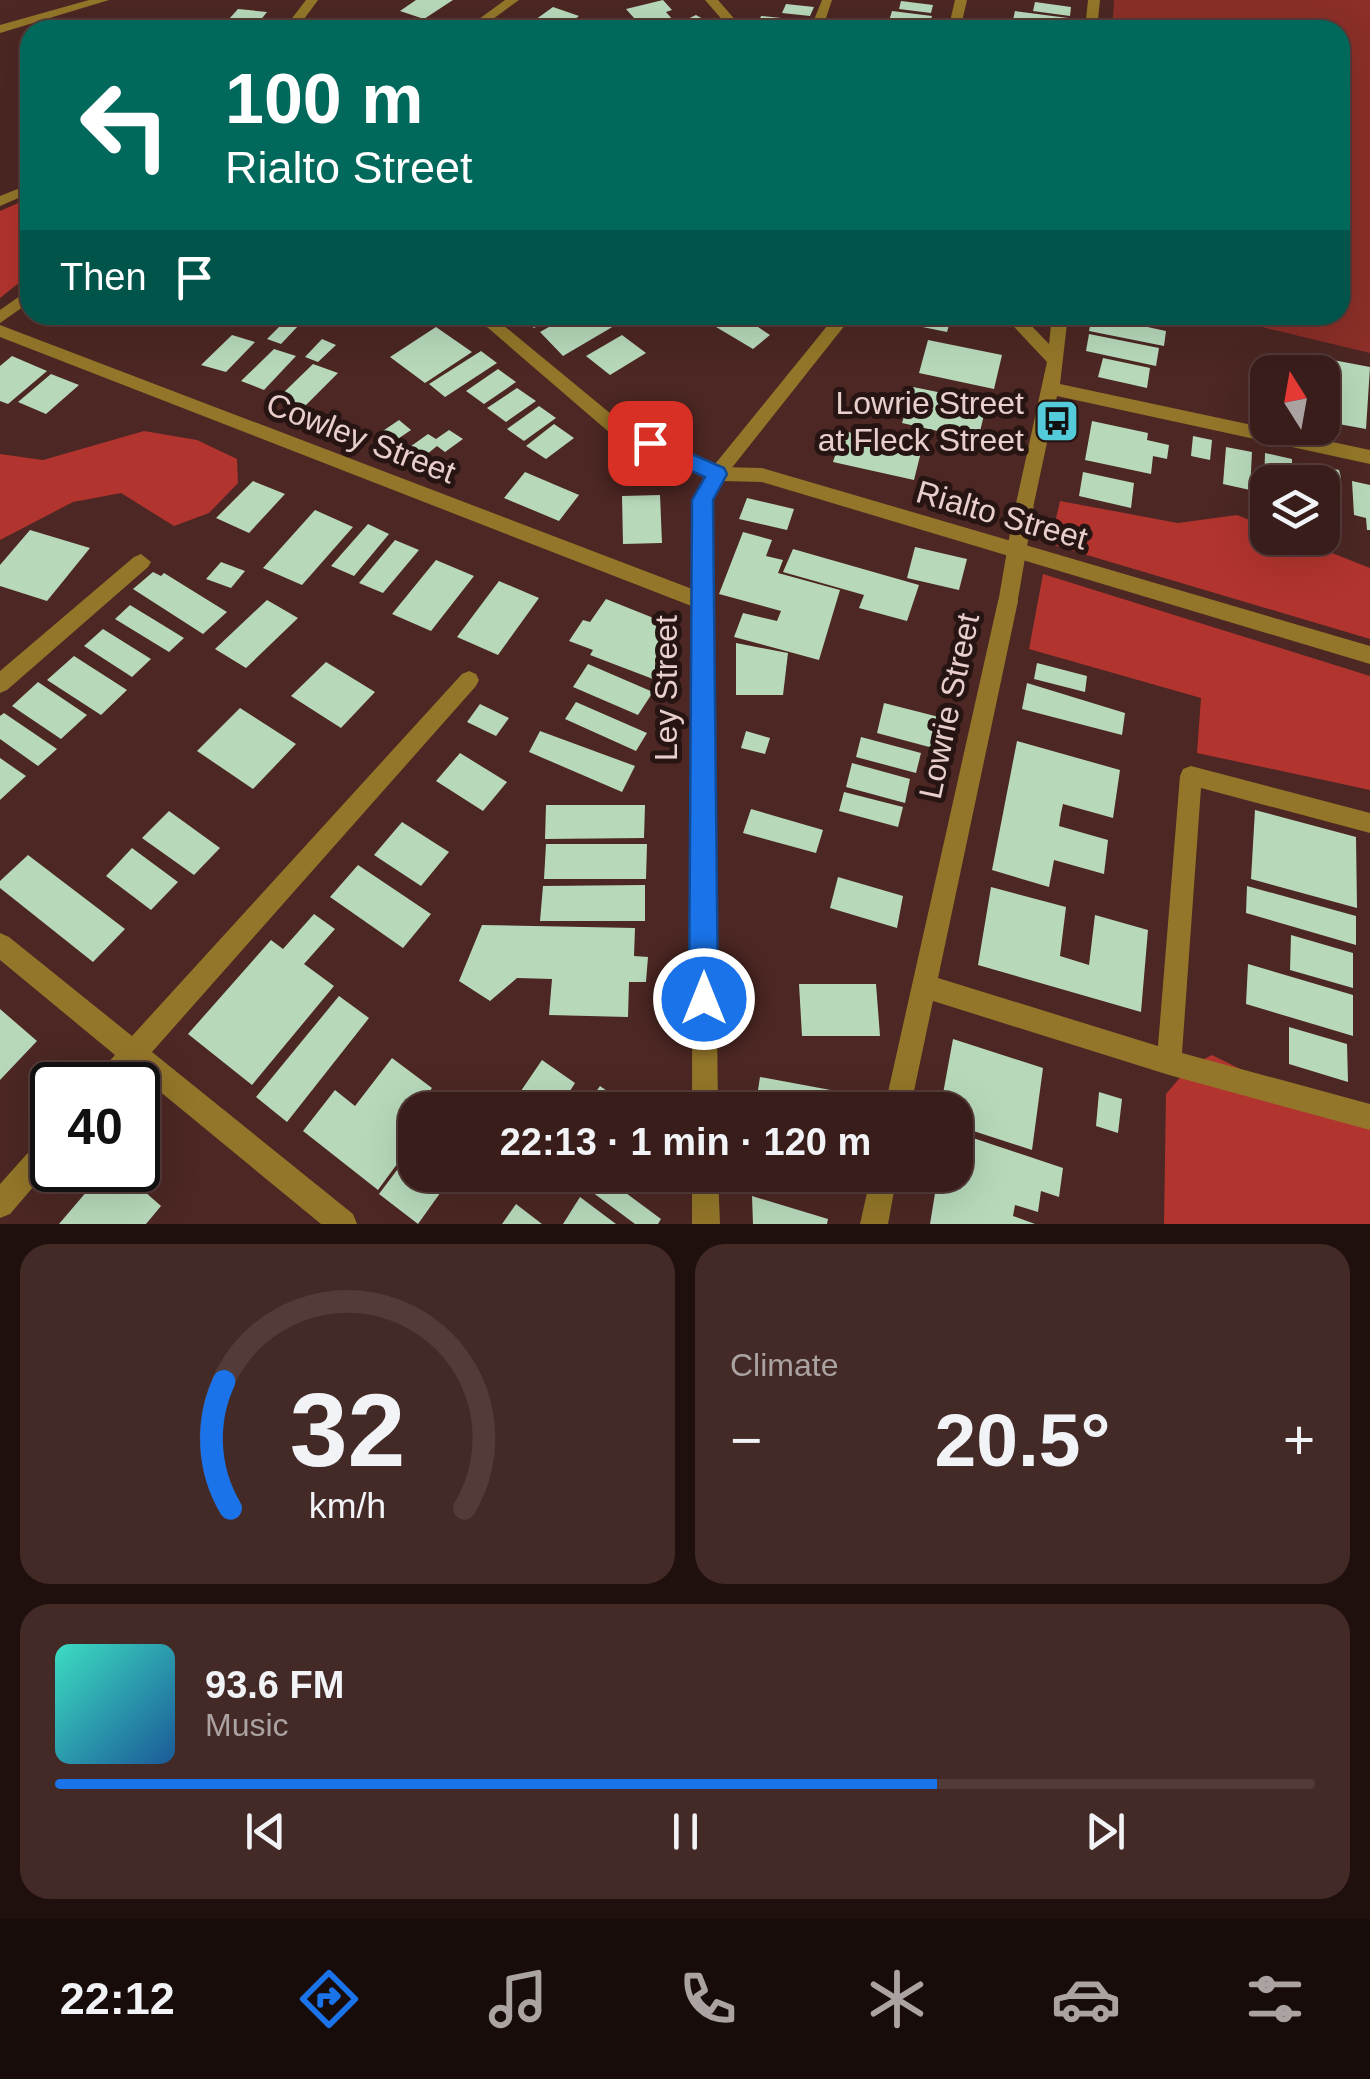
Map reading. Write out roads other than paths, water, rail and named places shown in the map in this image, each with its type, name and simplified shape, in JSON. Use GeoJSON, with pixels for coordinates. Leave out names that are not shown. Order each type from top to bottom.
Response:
{"type":"FeatureCollection","features":[{"type":"Feature","properties":{"kind":"street"},"geometry":{"type":"LineString","coordinates":[[34,20],[103,0]]}},
{"type":"Feature","properties":{"kind":"street"},"geometry":{"type":"LineString","coordinates":[[297,20],[312,0]]}},
{"type":"Feature","properties":{"kind":"street"},"geometry":{"type":"LineString","coordinates":[[484,20],[512,0]]}},
{"type":"Feature","properties":{"kind":"street"},"geometry":{"type":"LineString","coordinates":[[0,318],[20,302]]}},
{"type":"Feature","properties":{"kind":"street","name":"Rialto Street"},"geometry":{"type":"LineString","coordinates":[[493,325],[616,428],[717,474],[762,476],[1370,655]]}},
{"type":"Feature","properties":{"kind":"street","name":"Ley Street"},"geometry":{"type":"LineString","coordinates":[[704,1092],[702,500],[717,474],[837,325]]}},
{"type":"Feature","properties":{"kind":"street"},"geometry":{"type":"LineString","coordinates":[[1020,325],[1056,361]]}},
{"type":"Feature","properties":{"kind":"street","name":"Lowrie Street"},"geometry":{"type":"LineString","coordinates":[[901,1092],[1008,602],[1056,361],[1059,325]]}},
{"type":"Feature","properties":{"kind":"street","name":"Cowley Street"},"geometry":{"type":"LineString","coordinates":[[0,331],[701,601]]}},
{"type":"Feature","properties":{"kind":"street"},"geometry":{"type":"LineString","coordinates":[[1049,388],[1370,457]]}},
{"type":"Feature","properties":{"kind":"street"},"geometry":{"type":"LineString","coordinates":[[0,684],[141,562]]}},
{"type":"Feature","properties":{"kind":"street"},"geometry":{"type":"LineString","coordinates":[[127,1062],[470,680]]}},
{"type":"Feature","properties":{"kind":"street"},"geometry":{"type":"LineString","coordinates":[[1169,1062],[1191,776],[1370,823]]}},
{"type":"Feature","properties":{"kind":"street"},"geometry":{"type":"LineString","coordinates":[[0,945],[343,1224]]}},
{"type":"Feature","properties":{"kind":"street"},"geometry":{"type":"LineString","coordinates":[[922,986],[1169,1062],[1370,1117]]}},
{"type":"Feature","properties":{"kind":"street"},"geometry":{"type":"LineString","coordinates":[[0,1204],[30,1169]]}},
{"type":"Feature","properties":{"kind":"street"},"geometry":{"type":"LineString","coordinates":[[705,1192],[706,1224]]}},
{"type":"Feature","properties":{"kind":"street"},"geometry":{"type":"LineString","coordinates":[[874,1224],[881,1192]]}},
{"type":"Feature","properties":{"kind":"place","name":"Lowrie Street at Fleck Street"},"geometry":{"type":"Point","coordinates":[1057,421]}}]}
